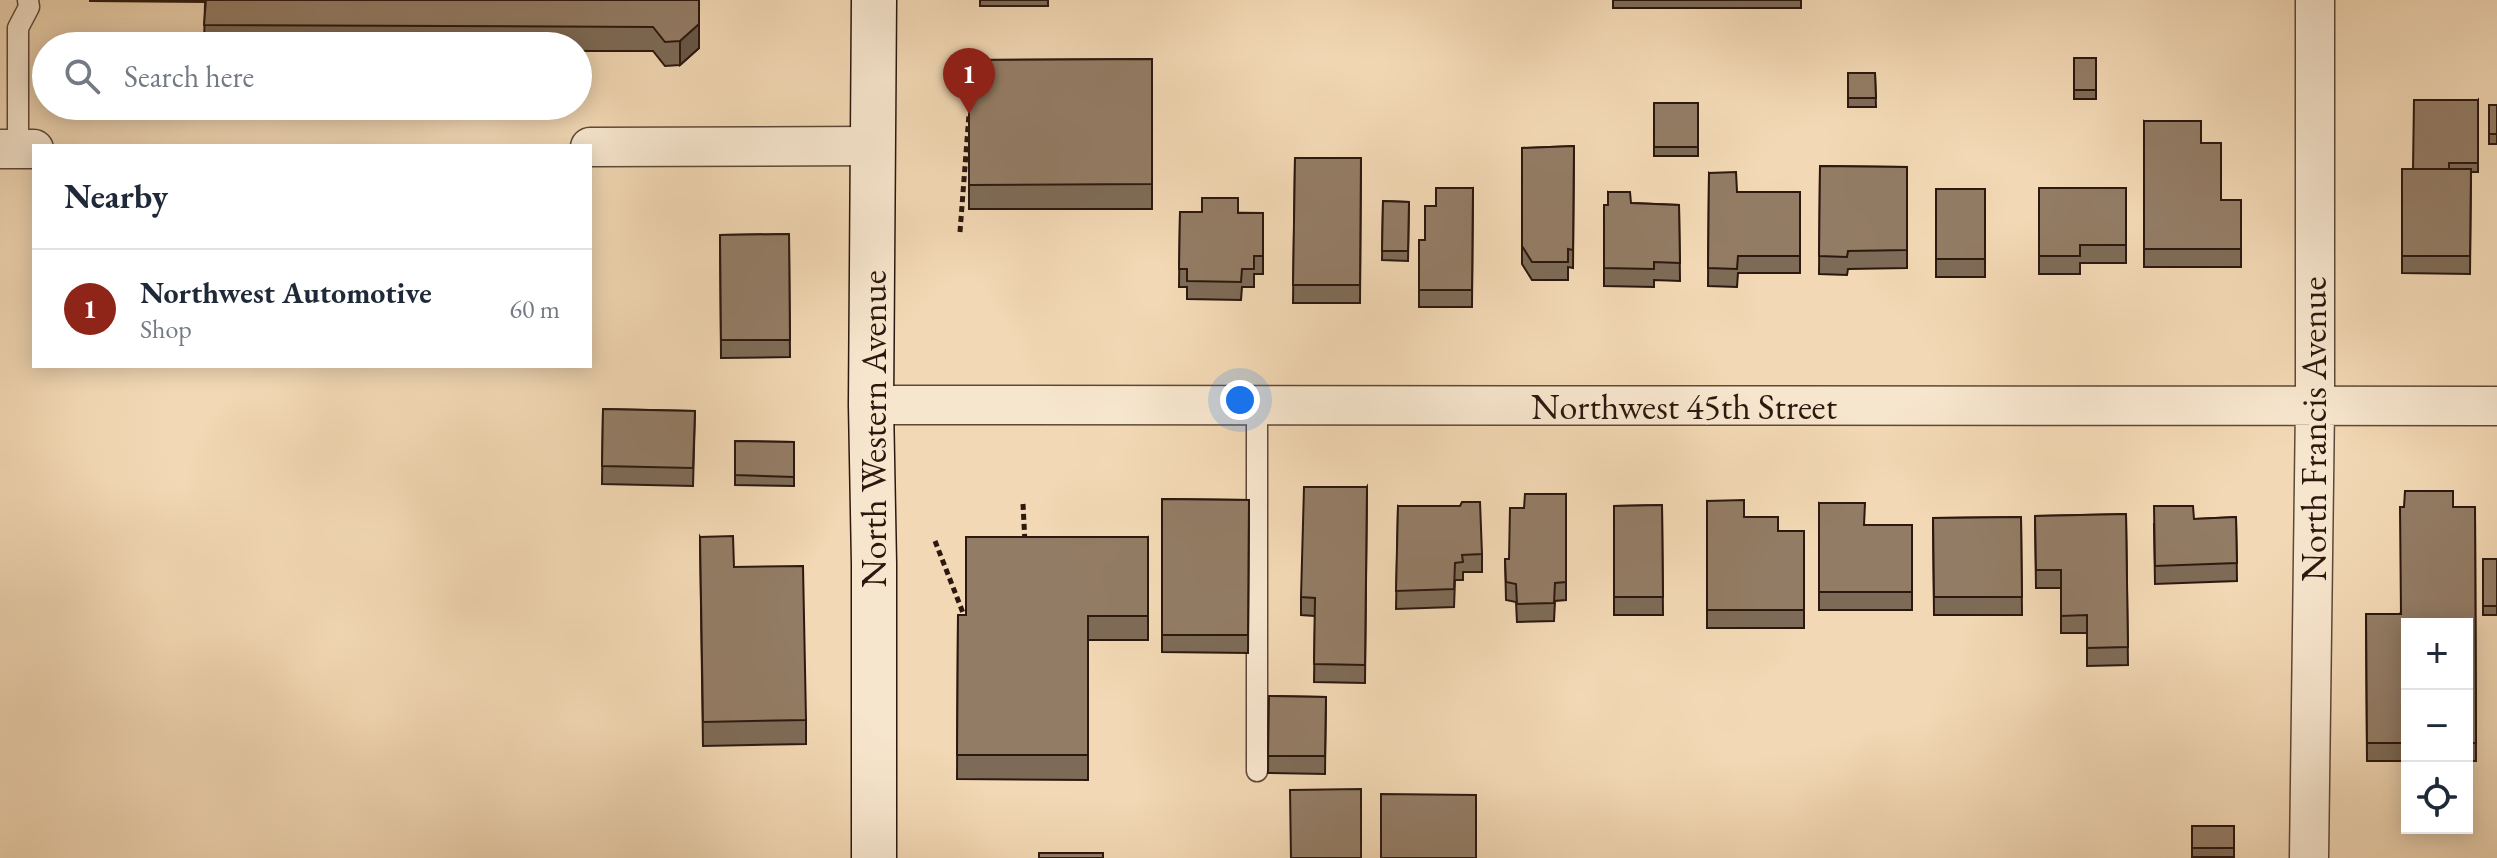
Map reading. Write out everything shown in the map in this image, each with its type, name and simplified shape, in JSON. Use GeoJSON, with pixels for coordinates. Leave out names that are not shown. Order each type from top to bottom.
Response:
{"type":"FeatureCollection","features":[{"type":"Feature","properties":{"kind":"street","name":"North Western Avenue"},"geometry":{"type":"LineString","coordinates":[[874,0],[871,405],[874,858]]}},
{"type":"Feature","properties":{"kind":"street","name":"North Francis Avenue"},"geometry":{"type":"LineString","coordinates":[[2309,858],[2315,406],[2315,0]]}},
{"type":"Feature","properties":{"kind":"street"},"geometry":{"type":"LineString","coordinates":[[592,147],[874,146]]}},
{"type":"Feature","properties":{"kind":"street","name":"Northwest 45th Street"},"geometry":{"type":"LineString","coordinates":[[871,405],[2497,406]]}},
{"type":"Feature","properties":{"kind":"lane"},"geometry":{"type":"LineString","coordinates":[[17,149],[9,28],[29,7],[28,0]]}},
{"type":"Feature","properties":{"kind":"lane"},"geometry":{"type":"LineString","coordinates":[[1257,406],[1257,771]]}},
{"type":"Feature","properties":{"kind":"path"},"geometry":{"type":"LineString","coordinates":[[960,232],[969,114]]}},
{"type":"Feature","properties":{"kind":"path"},"geometry":{"type":"LineString","coordinates":[[1023,504],[1025,547]]}},
{"type":"Feature","properties":{"kind":"path"},"geometry":{"type":"LineString","coordinates":[[935,541],[966,620]]}},
{"type":"Feature","properties":{"kind":"building"},"geometry":{"type":"Polygon","coordinates":[[[206,0],[699,0],[699,24],[680,41],[665,42],[653,27],[204,25],[206,0]]]}},
{"type":"Feature","properties":{"kind":"building"},"geometry":{"type":"Polygon","coordinates":[[[2074,58],[2096,58],[2096,90],[2074,90],[2074,58]]]}},
{"type":"Feature","properties":{"kind":"building"},"geometry":{"type":"Polygon","coordinates":[[[1152,59],[1152,184],[969,185],[969,60],[1152,59]]]}},
{"type":"Feature","properties":{"kind":"building"},"geometry":{"type":"Polygon","coordinates":[[[1848,73],[1875,73],[1876,98],[1848,98],[1848,73]]]}},
{"type":"Feature","properties":{"kind":"building"},"geometry":{"type":"Polygon","coordinates":[[[2414,100],[2478,100],[2478,163],[2449,163],[2449,169],[2413,169],[2414,100]]]}},
{"type":"Feature","properties":{"kind":"building"},"geometry":{"type":"Polygon","coordinates":[[[1654,103],[1698,103],[1698,147],[1654,147],[1654,103]]]}},
{"type":"Feature","properties":{"kind":"building"},"geometry":{"type":"Polygon","coordinates":[[[2489,105],[2497,105],[2497,134],[2489,134],[2489,105]]]}},
{"type":"Feature","properties":{"kind":"building"},"geometry":{"type":"Polygon","coordinates":[[[2144,121],[2201,121],[2201,143],[2221,143],[2221,200],[2241,200],[2241,249],[2144,249],[2144,121]]]}},
{"type":"Feature","properties":{"kind":"building"},"geometry":{"type":"Polygon","coordinates":[[[1574,146],[1573,250],[1568,249],[1568,262],[1532,262],[1522,246],[1522,148],[1574,146]]]}},
{"type":"Feature","properties":{"kind":"building"},"geometry":{"type":"Polygon","coordinates":[[[1295,158],[1361,158],[1360,285],[1293,285],[1295,158]]]}},
{"type":"Feature","properties":{"kind":"building"},"geometry":{"type":"Polygon","coordinates":[[[1820,166],[1907,167],[1907,250],[1848,251],[1847,257],[1819,256],[1820,166]]]}},
{"type":"Feature","properties":{"kind":"building"},"geometry":{"type":"Polygon","coordinates":[[[2402,169],[2471,169],[2470,256],[2402,256],[2402,169]]]}},
{"type":"Feature","properties":{"kind":"building"},"geometry":{"type":"Polygon","coordinates":[[[1736,172],[1737,192],[1800,192],[1800,256],[1738,256],[1737,269],[1708,268],[1709,173],[1736,172]]]}},
{"type":"Feature","properties":{"kind":"building"},"geometry":{"type":"Polygon","coordinates":[[[1436,188],[1473,188],[1472,290],[1419,290],[1419,240],[1425,240],[1425,206],[1436,206],[1436,188]]]}},
{"type":"Feature","properties":{"kind":"building"},"geometry":{"type":"Polygon","coordinates":[[[2039,188],[2126,188],[2126,245],[2080,245],[2080,256],[2039,256],[2039,188]]]}},
{"type":"Feature","properties":{"kind":"building"},"geometry":{"type":"Polygon","coordinates":[[[1936,189],[1985,189],[1985,259],[1936,259],[1936,189]]]}},
{"type":"Feature","properties":{"kind":"building"},"geometry":{"type":"Polygon","coordinates":[[[1608,192],[1630,192],[1631,203],[1679,205],[1680,263],[1654,262],[1654,269],[1604,268],[1604,205],[1608,205],[1608,192]]]}},
{"type":"Feature","properties":{"kind":"building"},"geometry":{"type":"Polygon","coordinates":[[[1202,198],[1238,198],[1238,213],[1263,213],[1263,256],[1254,256],[1254,269],[1242,269],[1241,282],[1187,281],[1187,269],[1179,269],[1180,212],[1202,212],[1202,198]]]}},
{"type":"Feature","properties":{"kind":"building"},"geometry":{"type":"Polygon","coordinates":[[[1383,201],[1409,202],[1408,251],[1382,251],[1383,201]]]}},
{"type":"Feature","properties":{"kind":"building"},"geometry":{"type":"Polygon","coordinates":[[[789,234],[790,340],[721,340],[720,235],[789,234]]]}},
{"type":"Feature","properties":{"kind":"building"},"geometry":{"type":"Polygon","coordinates":[[[603,409],[695,411],[693,468],[602,466],[603,409]]]}},
{"type":"Feature","properties":{"kind":"building"},"geometry":{"type":"Polygon","coordinates":[[[735,441],[794,442],[794,477],[735,475],[735,441]]]}},
{"type":"Feature","properties":{"kind":"building"},"geometry":{"type":"Polygon","coordinates":[[[1304,487],[1367,487],[1365,665],[1314,664],[1315,598],[1301,597],[1304,487]]]}},
{"type":"Feature","properties":{"kind":"building"},"geometry":{"type":"Polygon","coordinates":[[[2405,491],[2453,491],[2453,507],[2475,507],[2476,743],[2473,743],[2473,618],[2401,618],[2401,743],[2367,743],[2366,614],[2401,614],[2400,507],[2404,507],[2405,491]]]}},
{"type":"Feature","properties":{"kind":"building"},"geometry":{"type":"Polygon","coordinates":[[[1525,494],[1566,494],[1566,582],[1555,583],[1554,603],[1517,604],[1516,584],[1506,582],[1510,508],[1524,508],[1525,494]]]}},
{"type":"Feature","properties":{"kind":"building"},"geometry":{"type":"Polygon","coordinates":[[[1162,499],[1249,500],[1248,635],[1162,635],[1162,499]]]}},
{"type":"Feature","properties":{"kind":"building"},"geometry":{"type":"Polygon","coordinates":[[[1744,500],[1744,517],[1778,517],[1778,531],[1804,531],[1804,610],[1707,610],[1707,501],[1744,500]]]}},
{"type":"Feature","properties":{"kind":"building"},"geometry":{"type":"Polygon","coordinates":[[[1462,502],[1480,502],[1482,554],[1462,555],[1463,562],[1455,563],[1454,589],[1396,591],[1398,506],[1460,506],[1462,502]]]}},
{"type":"Feature","properties":{"kind":"building"},"geometry":{"type":"Polygon","coordinates":[[[1819,503],[1865,503],[1864,525],[1912,525],[1912,592],[1819,592],[1819,503]]]}},
{"type":"Feature","properties":{"kind":"building"},"geometry":{"type":"Polygon","coordinates":[[[1662,505],[1663,597],[1614,597],[1614,506],[1662,505]]]}},
{"type":"Feature","properties":{"kind":"building"},"geometry":{"type":"Polygon","coordinates":[[[2154,506],[2193,506],[2194,519],[2236,517],[2237,563],[2155,566],[2154,506]]]}},
{"type":"Feature","properties":{"kind":"building"},"geometry":{"type":"Polygon","coordinates":[[[2126,514],[2128,647],[2087,648],[2087,615],[2061,616],[2061,570],[2036,570],[2035,516],[2126,514]]]}},
{"type":"Feature","properties":{"kind":"building"},"geometry":{"type":"Polygon","coordinates":[[[2021,517],[2022,597],[1934,597],[1933,518],[2021,517]]]}},
{"type":"Feature","properties":{"kind":"building"},"geometry":{"type":"Polygon","coordinates":[[[733,536],[734,567],[803,566],[806,720],[703,722],[700,537],[733,536]]]}},
{"type":"Feature","properties":{"kind":"building"},"geometry":{"type":"Polygon","coordinates":[[[966,537],[1148,537],[1148,616],[1088,616],[1088,755],[957,755],[958,615],[966,615],[966,537]]]}},
{"type":"Feature","properties":{"kind":"building"},"geometry":{"type":"Polygon","coordinates":[[[2483,559],[2497,559],[2497,606],[2483,606],[2483,559]]]}},
{"type":"Feature","properties":{"kind":"building"},"geometry":{"type":"Polygon","coordinates":[[[1269,696],[1326,697],[1325,756],[1268,756],[1269,696]]]}},
{"type":"Feature","properties":{"kind":"building"},"geometry":{"type":"Polygon","coordinates":[[[1361,789],[1361,858],[1291,858],[1290,790],[1361,789]]]}},
{"type":"Feature","properties":{"kind":"building"},"geometry":{"type":"Polygon","coordinates":[[[1381,794],[1476,795],[1476,858],[1381,858],[1381,794]]]}},
{"type":"Feature","properties":{"kind":"building"},"geometry":{"type":"Polygon","coordinates":[[[2192,826],[2234,826],[2234,848],[2192,848],[2192,826]]]}},
{"type":"Feature","properties":{"kind":"building"},"geometry":{"type":"Polygon","coordinates":[[[1039,853],[1103,853],[1103,858],[1039,858],[1039,853]]]}},
{"type":"Feature","properties":{"kind":"place","name":"Northwest Automotive"},"geometry":{"type":"Point","coordinates":[969,114]}}]}
